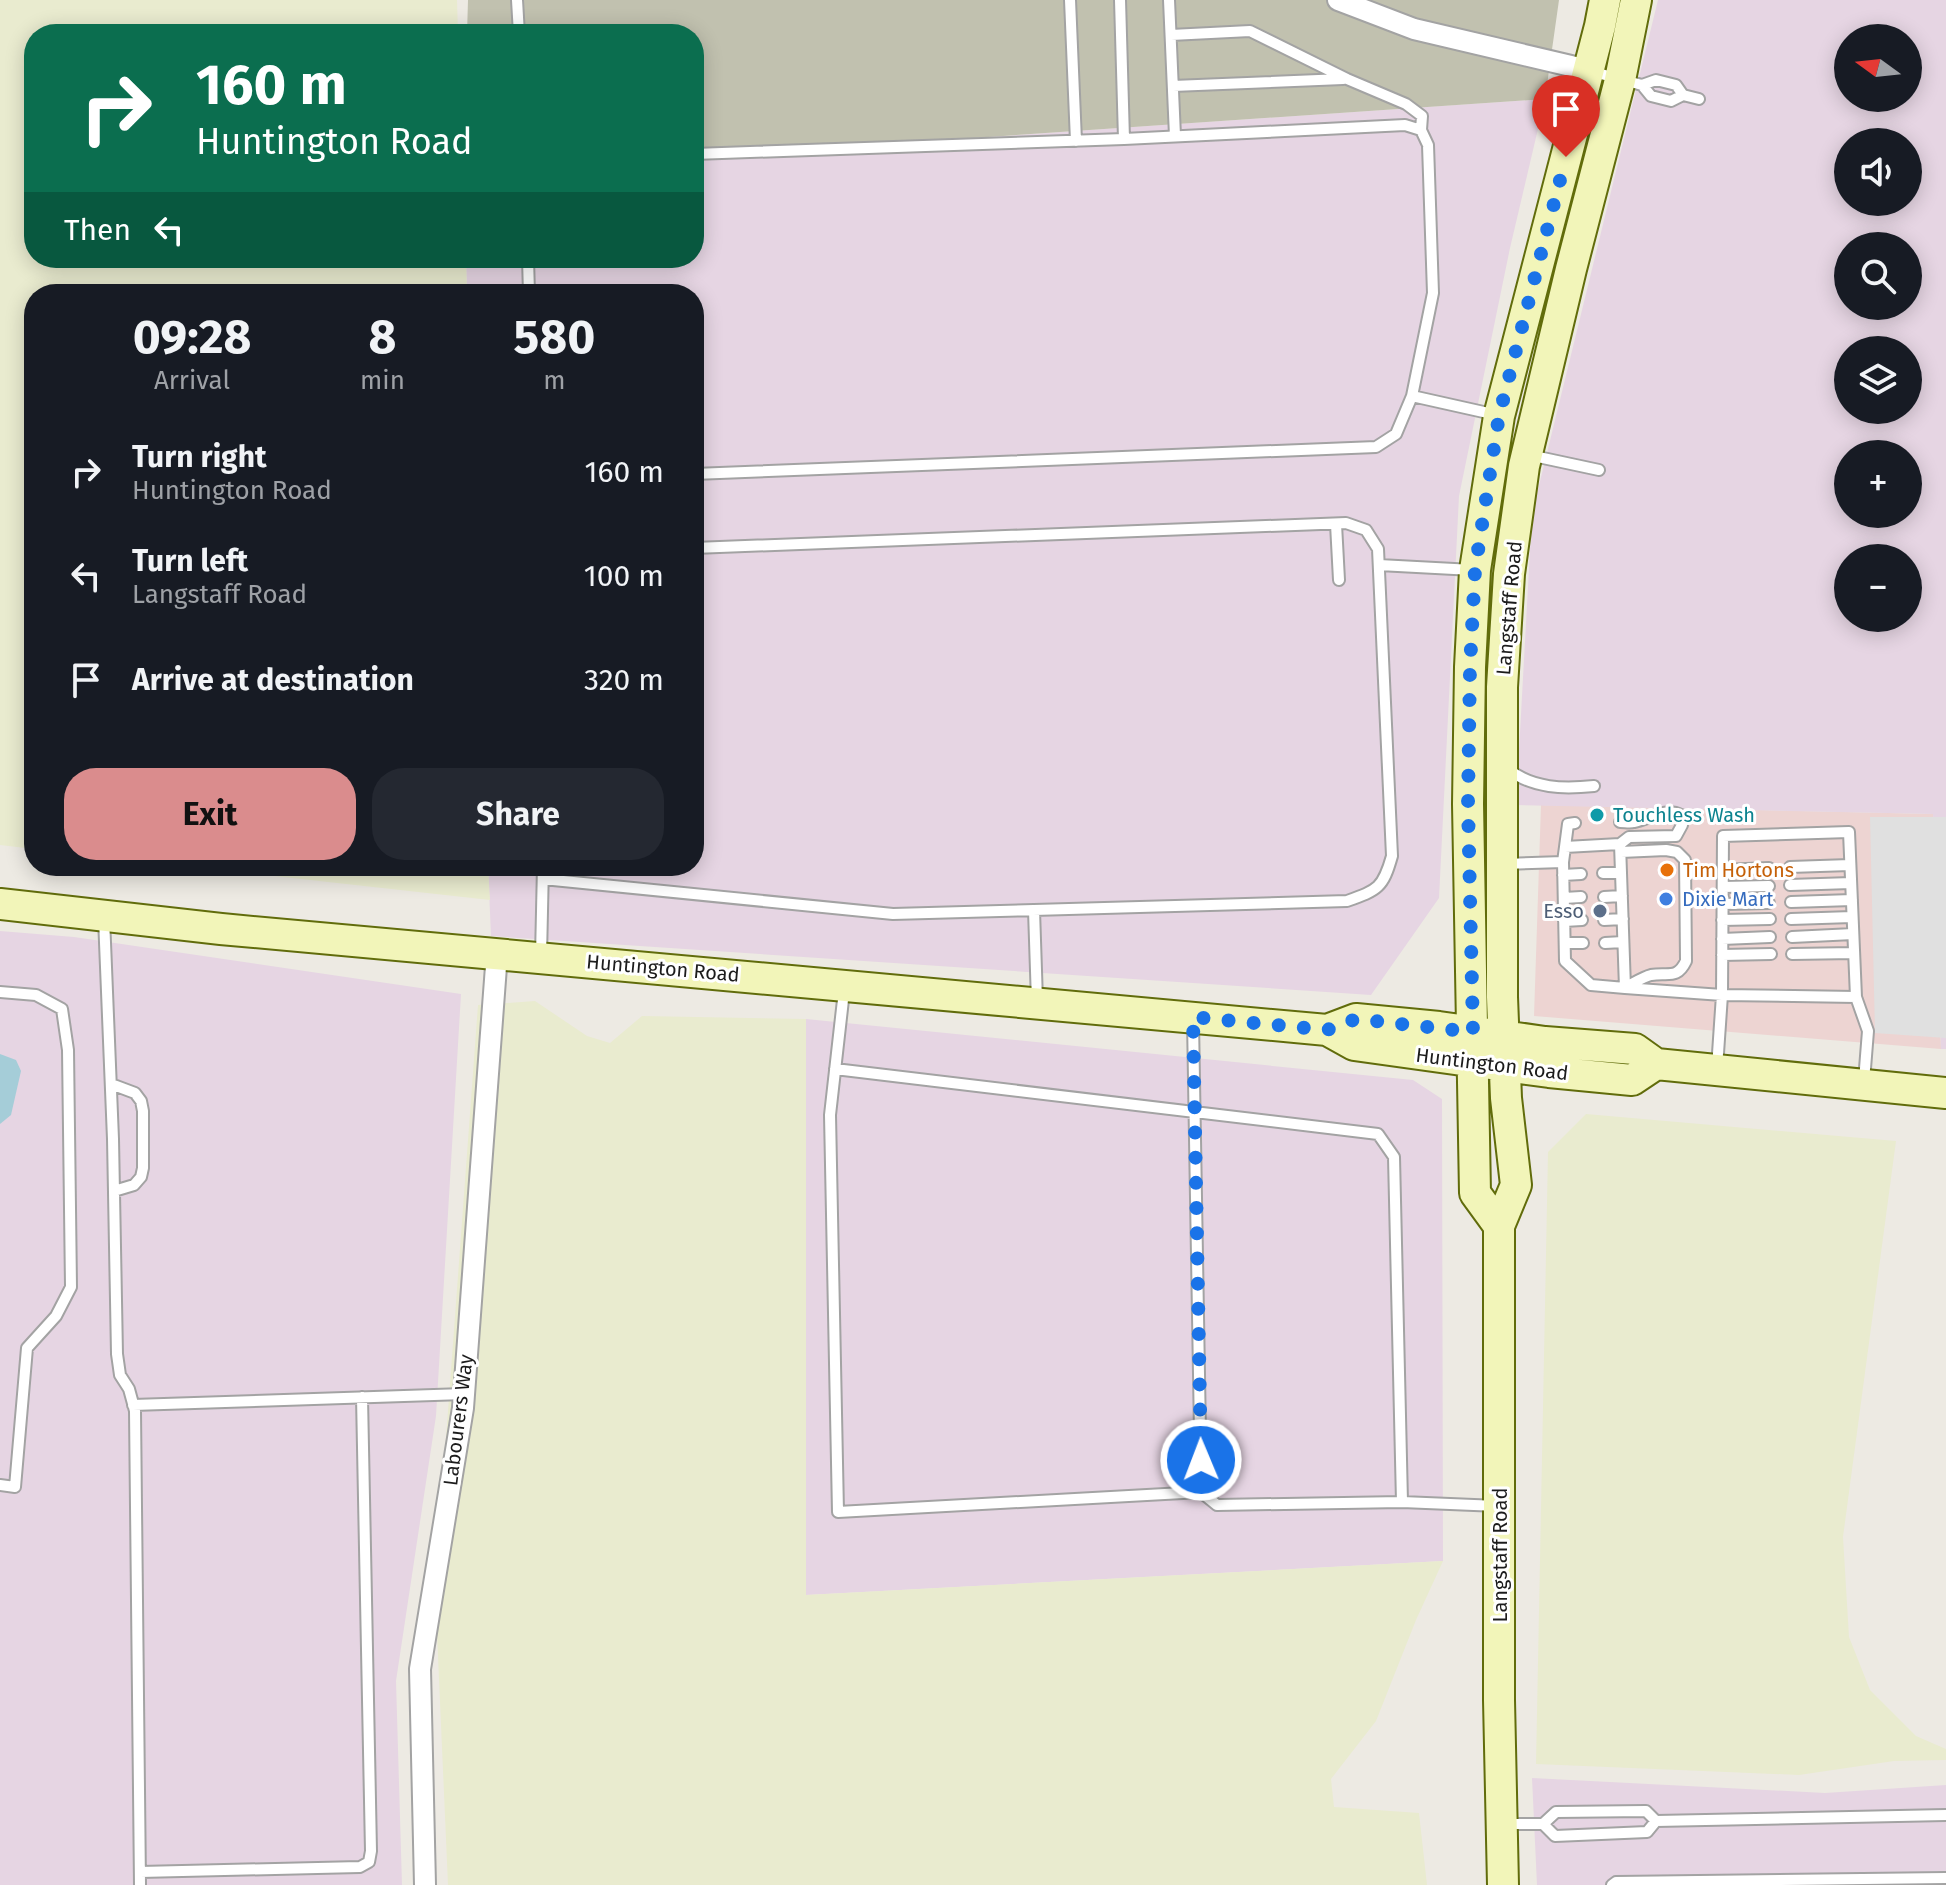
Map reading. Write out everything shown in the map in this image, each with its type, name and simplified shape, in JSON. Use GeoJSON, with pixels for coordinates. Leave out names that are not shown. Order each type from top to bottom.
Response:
{"type":"FeatureCollection","features":[{"type":"Feature","properties":{"kind":"main road","name":"Langstaff Road"},"geometry":{"type":"LineString","coordinates":[[1499,1226],[1475,1193],[1468,804],[1475,570],[1499,416],[1605,0]]}},
{"type":"Feature","properties":{"kind":"main road","name":"Langstaff Road"},"geometry":{"type":"LineString","coordinates":[[1503,1885],[1499,1700],[1499,1226],[1516,1185],[1506,1098],[1502,982],[1502,687],[1509,574],[1527,454],[1571,269],[1631,82],[1636,0]]}},
{"type":"Feature","properties":{"kind":"main road","name":"Huntington Road"},"geometry":{"type":"LineString","coordinates":[[0,904],[221,929],[1327,1030],[1354,1045],[1473,1062],[1504,1051],[1635,1049],[1656,1064],[1946,1093]]}},
{"type":"Feature","properties":{"kind":"main road","name":"Huntington Road"},"geometry":{"type":"LineString","coordinates":[[1327,1030],[1356,1019],[1473,1032],[1504,1051]]}},
{"type":"Feature","properties":{"kind":"street"},"geometry":{"type":"LineString","coordinates":[[1338,0],[1414,29],[1588,70]]}},
{"type":"Feature","properties":{"kind":"street","name":"Labourers Way"},"geometry":{"type":"LineString","coordinates":[[425,1885],[420,1669],[464,1394],[497,953]]}},
{"type":"Feature","properties":{"kind":"lane"},"geometry":{"type":"LineString","coordinates":[[517,0],[518,24]]}},
{"type":"Feature","properties":{"kind":"lane"},"geometry":{"type":"LineString","coordinates":[[1070,0],[1076,141]]}},
{"type":"Feature","properties":{"kind":"lane"},"geometry":{"type":"LineString","coordinates":[[1120,0],[1124,139]]}},
{"type":"Feature","properties":{"kind":"lane"},"geometry":{"type":"LineString","coordinates":[[1169,0],[1175,136]]}},
{"type":"Feature","properties":{"kind":"lane"},"geometry":{"type":"LineString","coordinates":[[704,474],[1376,447],[1396,434],[1412,396],[1433,293],[1428,145],[1421,130],[1422,116],[1406,104],[1250,31],[1171,35]]}},
{"type":"Feature","properties":{"kind":"lane"},"geometry":{"type":"LineString","coordinates":[[1588,70],[1631,82],[1651,96],[1671,101],[1683,95],[1699,99]]}},
{"type":"Feature","properties":{"kind":"lane"},"geometry":{"type":"LineString","coordinates":[[1173,86],[1347,79]]}},
{"type":"Feature","properties":{"kind":"lane"},"geometry":{"type":"LineString","coordinates":[[1631,82],[1656,80],[1676,85],[1683,95]]}},
{"type":"Feature","properties":{"kind":"lane"},"geometry":{"type":"LineString","coordinates":[[704,154],[1076,141],[1405,125],[1421,130]]}},
{"type":"Feature","properties":{"kind":"lane"},"geometry":{"type":"LineString","coordinates":[[1412,396],[1499,416]]}},
{"type":"Feature","properties":{"kind":"lane"},"geometry":{"type":"LineString","coordinates":[[1527,454],[1599,470]]}},
{"type":"Feature","properties":{"kind":"lane"},"geometry":{"type":"LineString","coordinates":[[541,957],[543,879],[893,914],[1347,901],[1373,892],[1386,877],[1392,856],[1379,565],[1378,549],[1366,530],[1346,523],[704,548]]}},
{"type":"Feature","properties":{"kind":"lane"},"geometry":{"type":"LineString","coordinates":[[1336,524],[1339,580]]}},
{"type":"Feature","properties":{"kind":"lane"},"geometry":{"type":"LineString","coordinates":[[1379,565],[1475,570]]}},
{"type":"Feature","properties":{"kind":"lane"},"geometry":{"type":"LineString","coordinates":[[1502,764],[1523,780],[1545,786],[1594,786]]}},
{"type":"Feature","properties":{"kind":"lane"},"geometry":{"type":"LineString","coordinates":[[1620,822],[1634,822],[1675,812],[1681,815],[1682,825],[1676,836],[1629,837],[1621,848],[1625,988]]}},
{"type":"Feature","properties":{"kind":"lane"},"geometry":{"type":"LineString","coordinates":[[1575,823],[1568,824],[1563,862],[1565,961],[1591,985],[1722,995],[1856,997]]}},
{"type":"Feature","properties":{"kind":"lane"},"geometry":{"type":"LineString","coordinates":[[1717,1070],[1722,995],[1723,836],[1849,832],[1856,997],[1868,1031],[1863,1085]]}},
{"type":"Feature","properties":{"kind":"lane"},"geometry":{"type":"LineString","coordinates":[[1565,847],[1666,850],[1677,852],[1685,860],[1686,961],[1683,969],[1674,974],[1649,975],[1625,988]]}},
{"type":"Feature","properties":{"kind":"lane"},"geometry":{"type":"LineString","coordinates":[[1502,864],[1563,862]]}},
{"type":"Feature","properties":{"kind":"lane"},"geometry":{"type":"LineString","coordinates":[[1790,867],[1850,865]]}},
{"type":"Feature","properties":{"kind":"lane"},"geometry":{"type":"LineString","coordinates":[[1723,870],[1769,868]]}},
{"type":"Feature","properties":{"kind":"lane"},"geometry":{"type":"LineString","coordinates":[[1603,873],[1621,873]]}},
{"type":"Feature","properties":{"kind":"lane"},"geometry":{"type":"LineString","coordinates":[[1563,875],[1581,874]]}},
{"type":"Feature","properties":{"kind":"lane"},"geometry":{"type":"LineString","coordinates":[[1790,885],[1851,883]]}},
{"type":"Feature","properties":{"kind":"lane"},"geometry":{"type":"LineString","coordinates":[[1723,887],[1769,886]]}},
{"type":"Feature","properties":{"kind":"lane"},"geometry":{"type":"LineString","coordinates":[[1604,897],[1622,896]]}},
{"type":"Feature","properties":{"kind":"lane"},"geometry":{"type":"LineString","coordinates":[[1564,898],[1581,897]]}},
{"type":"Feature","properties":{"kind":"lane"},"geometry":{"type":"LineString","coordinates":[[1791,902],[1852,900]]}},
{"type":"Feature","properties":{"kind":"lane"},"geometry":{"type":"LineString","coordinates":[[1723,904],[1769,903]]}},
{"type":"Feature","properties":{"kind":"lane"},"geometry":{"type":"LineString","coordinates":[[1034,910],[1037,1003]]}},
{"type":"Feature","properties":{"kind":"lane"},"geometry":{"type":"LineString","coordinates":[[104,916],[117,1354],[120,1375],[129,1389],[133,1405],[140,1885]]}},
{"type":"Feature","properties":{"kind":"lane"},"geometry":{"type":"LineString","coordinates":[[1791,919],[1852,917]]}},
{"type":"Feature","properties":{"kind":"lane"},"geometry":{"type":"LineString","coordinates":[[1604,920],[1623,919]]}},
{"type":"Feature","properties":{"kind":"lane"},"geometry":{"type":"LineString","coordinates":[[1722,920],[1770,919]]}},
{"type":"Feature","properties":{"kind":"lane"},"geometry":{"type":"LineString","coordinates":[[1564,921],[1582,920]]}},
{"type":"Feature","properties":{"kind":"lane"},"geometry":{"type":"LineString","coordinates":[[1792,937],[1853,934]]}},
{"type":"Feature","properties":{"kind":"lane"},"geometry":{"type":"LineString","coordinates":[[1722,939],[1770,937]]}},
{"type":"Feature","properties":{"kind":"lane"},"geometry":{"type":"LineString","coordinates":[[1605,943],[1623,942]]}},
{"type":"Feature","properties":{"kind":"lane"},"geometry":{"type":"LineString","coordinates":[[1565,943],[1583,943]]}},
{"type":"Feature","properties":{"kind":"lane"},"geometry":{"type":"LineString","coordinates":[[1792,954],[1854,953]]}},
{"type":"Feature","properties":{"kind":"lane"},"geometry":{"type":"LineString","coordinates":[[1722,955],[1771,954]]}},
{"type":"Feature","properties":{"kind":"lane"},"geometry":{"type":"LineString","coordinates":[[845,985],[830,1115],[838,1512],[1201,1492],[1217,1505],[1402,1502],[1500,1506]]}},
{"type":"Feature","properties":{"kind":"lane"},"geometry":{"type":"LineString","coordinates":[[0,992],[36,995],[62,1009],[68,1050],[71,1287],[56,1316],[27,1348],[15,1487],[0,1485]]}},
{"type":"Feature","properties":{"kind":"lane"},"geometry":{"type":"LineString","coordinates":[[1193,1017],[1201,1492]]}},
{"type":"Feature","properties":{"kind":"lane"},"geometry":{"type":"LineString","coordinates":[[835,1069],[1378,1134],[1394,1157],[1402,1502]]}},
{"type":"Feature","properties":{"kind":"lane"},"geometry":{"type":"LineString","coordinates":[[111,1084],[135,1093],[143,1111],[141,1177],[134,1185],[114,1191]]}},
{"type":"Feature","properties":{"kind":"lane"},"geometry":{"type":"LineString","coordinates":[[133,1405],[464,1394]]}},
{"type":"Feature","properties":{"kind":"lane"},"geometry":{"type":"LineString","coordinates":[[140,1872],[360,1867],[369,1862],[362,1397]]}},
{"type":"Feature","properties":{"kind":"lane"},"geometry":{"type":"LineString","coordinates":[[1502,1824],[1543,1824],[1556,1812],[1646,1811],[1656,1821],[1946,1815]]}},
{"type":"Feature","properties":{"kind":"lane"},"geometry":{"type":"LineString","coordinates":[[1543,1824],[1555,1836],[1647,1832],[1656,1821]]}},
{"type":"Feature","properties":{"kind":"lane"},"geometry":{"type":"LineString","coordinates":[[1612,1885],[1616,1882],[1946,1878]]}},
{"type":"Feature","properties":{"kind":"shaded area"},"geometry":{"type":"Polygon","coordinates":[[[0,0],[457,0],[458,24],[24,24],[24,268],[466,268],[467,284],[24,284],[24,848],[0,845],[0,0]]]}},
{"type":"Feature","properties":{"kind":"shaded area"},"geometry":{"type":"Polygon","coordinates":[[[468,0],[1559,0],[1545,99],[704,156],[704,24],[467,24],[468,0]]]}},
{"type":"Feature","properties":{"kind":"shaded area"},"geometry":{"type":"Polygon","coordinates":[[[1658,0],[1946,0],[1946,1049],[1941,1049],[1933,814],[1516,805],[1532,514],[1658,0]]]}},
{"type":"Feature","properties":{"kind":"shaded area"},"geometry":{"type":"Polygon","coordinates":[[[1545,99],[1510,248],[1459,496],[1439,898],[1371,995],[491,936],[488,876],[704,876],[704,284],[467,284],[466,268],[704,268],[704,156],[1545,99]]]}},
{"type":"Feature","properties":{"kind":"shaded area"},"geometry":{"type":"Polygon","coordinates":[[[1541,805],[1933,814],[1941,1049],[1534,1016],[1541,805]]]}},
{"type":"Feature","properties":{"kind":"shaded area"},"geometry":{"type":"Polygon","coordinates":[[[1870,817],[1946,817],[1946,1038],[1875,1033],[1870,817]]]}},
{"type":"Feature","properties":{"kind":"shaded area"},"geometry":{"type":"Polygon","coordinates":[[[273,876],[489,876],[490,900],[273,876]]]}},
{"type":"Feature","properties":{"kind":"shaded area"},"geometry":{"type":"Polygon","coordinates":[[[0,931],[74,937],[461,994],[436,1416],[396,1681],[402,1885],[0,1885],[0,931]]]}},
{"type":"Feature","properties":{"kind":"shaded area"},"geometry":{"type":"Polygon","coordinates":[[[535,1001],[587,1036],[610,1043],[642,1016],[806,1019],[806,1595],[1443,1561],[1376,1721],[1331,1779],[1334,1807],[1419,1813],[1427,1885],[448,1885],[435,1587],[478,1005],[535,1001]]]}},
{"type":"Feature","properties":{"kind":"shaded area"},"geometry":{"type":"Polygon","coordinates":[[[806,1019],[1413,1080],[1442,1099],[1443,1561],[806,1595],[806,1019]]]}},
{"type":"Feature","properties":{"kind":"shaded area"},"geometry":{"type":"Polygon","coordinates":[[[1586,1114],[1896,1141],[1843,1537],[1849,1637],[1870,1690],[1916,1736],[1946,1749],[1946,1760],[1894,1761],[1799,1775],[1536,1764],[1548,1152],[1586,1114]]]}},
{"type":"Feature","properties":{"kind":"shaded area"},"geometry":{"type":"Polygon","coordinates":[[[1532,1778],[1825,1793],[1946,1785],[1946,1885],[1537,1885],[1532,1778]]]}},
{"type":"Feature","properties":{"kind":"water"},"geometry":{"type":"Polygon","coordinates":[[[0,1054],[16,1060],[21,1071],[11,1115],[0,1124],[0,1054]]]}},
{"type":"Feature","properties":{"kind":"place","name":"Touchless Wash"},"geometry":{"type":"Point","coordinates":[1597,815]}},
{"type":"Feature","properties":{"kind":"place","name":"Tim Hortons"},"geometry":{"type":"Point","coordinates":[1667,870]}},
{"type":"Feature","properties":{"kind":"place","name":"Dixie Mart"},"geometry":{"type":"Point","coordinates":[1666,899]}},
{"type":"Feature","properties":{"kind":"place","name":"Esso"},"geometry":{"type":"Point","coordinates":[1600,911]}},
{"type":"Feature","properties":{"kind":"route"},"geometry":{"type":"LineString","coordinates":[[1201,1460],[1193,1017],[1327,1030],[1356,1019],[1473,1032],[1468,804],[1475,570],[1499,416],[1566,157]]}}]}
